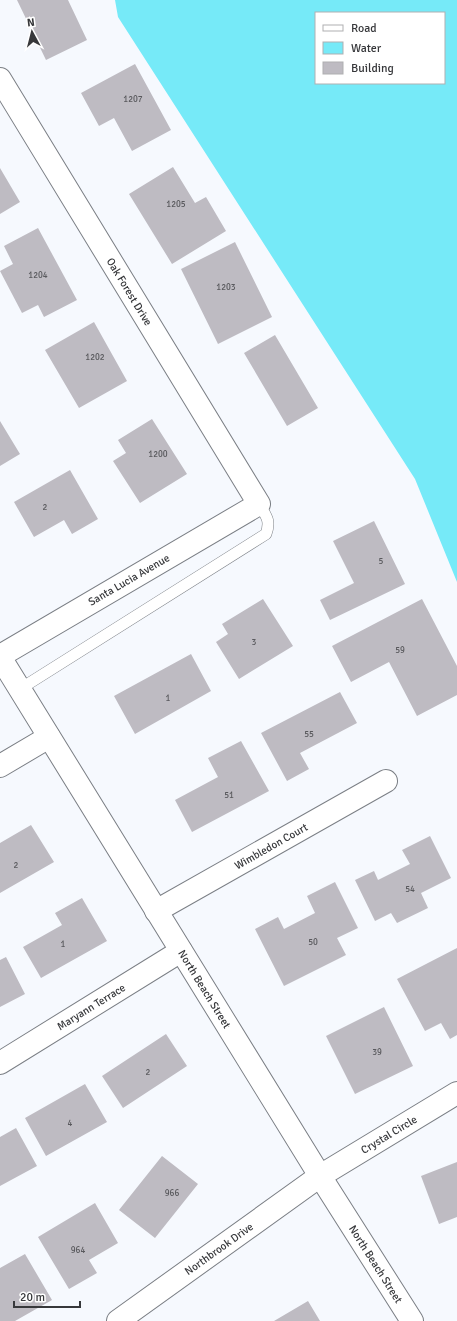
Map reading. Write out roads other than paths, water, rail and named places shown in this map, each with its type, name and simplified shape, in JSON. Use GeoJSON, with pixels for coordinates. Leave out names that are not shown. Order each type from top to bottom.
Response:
{"type":"FeatureCollection","features":[{"type":"Feature","properties":{"kind":"street","name":"Oak Forest Drive"},"geometry":{"type":"LineString","coordinates":[[0,79],[259,504]]}},
{"type":"Feature","properties":{"kind":"street","name":"Santa Lucia Avenue"},"geometry":{"type":"LineString","coordinates":[[0,656],[259,504]]}},
{"type":"Feature","properties":{"kind":"street","name":"North Beach Street"},"geometry":{"type":"LineString","coordinates":[[0,656],[320,1176],[412,1321]]}},
{"type":"Feature","properties":{"kind":"street"},"geometry":{"type":"LineString","coordinates":[[0,766],[49,737]]}},
{"type":"Feature","properties":{"kind":"street","name":"Wimbledon Court"},"geometry":{"type":"LineString","coordinates":[[156,910],[386,781]]}},
{"type":"Feature","properties":{"kind":"street","name":"Maryann Terrace"},"geometry":{"type":"LineString","coordinates":[[0,1063],[181,950]]}},
{"type":"Feature","properties":{"kind":"street","name":"Crystal Circle"},"geometry":{"type":"LineString","coordinates":[[320,1176],[457,1092]]}},
{"type":"Feature","properties":{"kind":"street","name":"Northbrook Drive"},"geometry":{"type":"LineString","coordinates":[[118,1321],[320,1176]]}},
{"type":"Feature","properties":{"kind":"lane"},"geometry":{"type":"LineString","coordinates":[[20,689],[266,534],[269,525],[259,504]]}},
{"type":"Feature","properties":{"kind":"water"},"geometry":{"type":"Polygon","coordinates":[[[115,0],[457,0],[457,582],[415,479],[118,17],[115,0]]]}}]}
